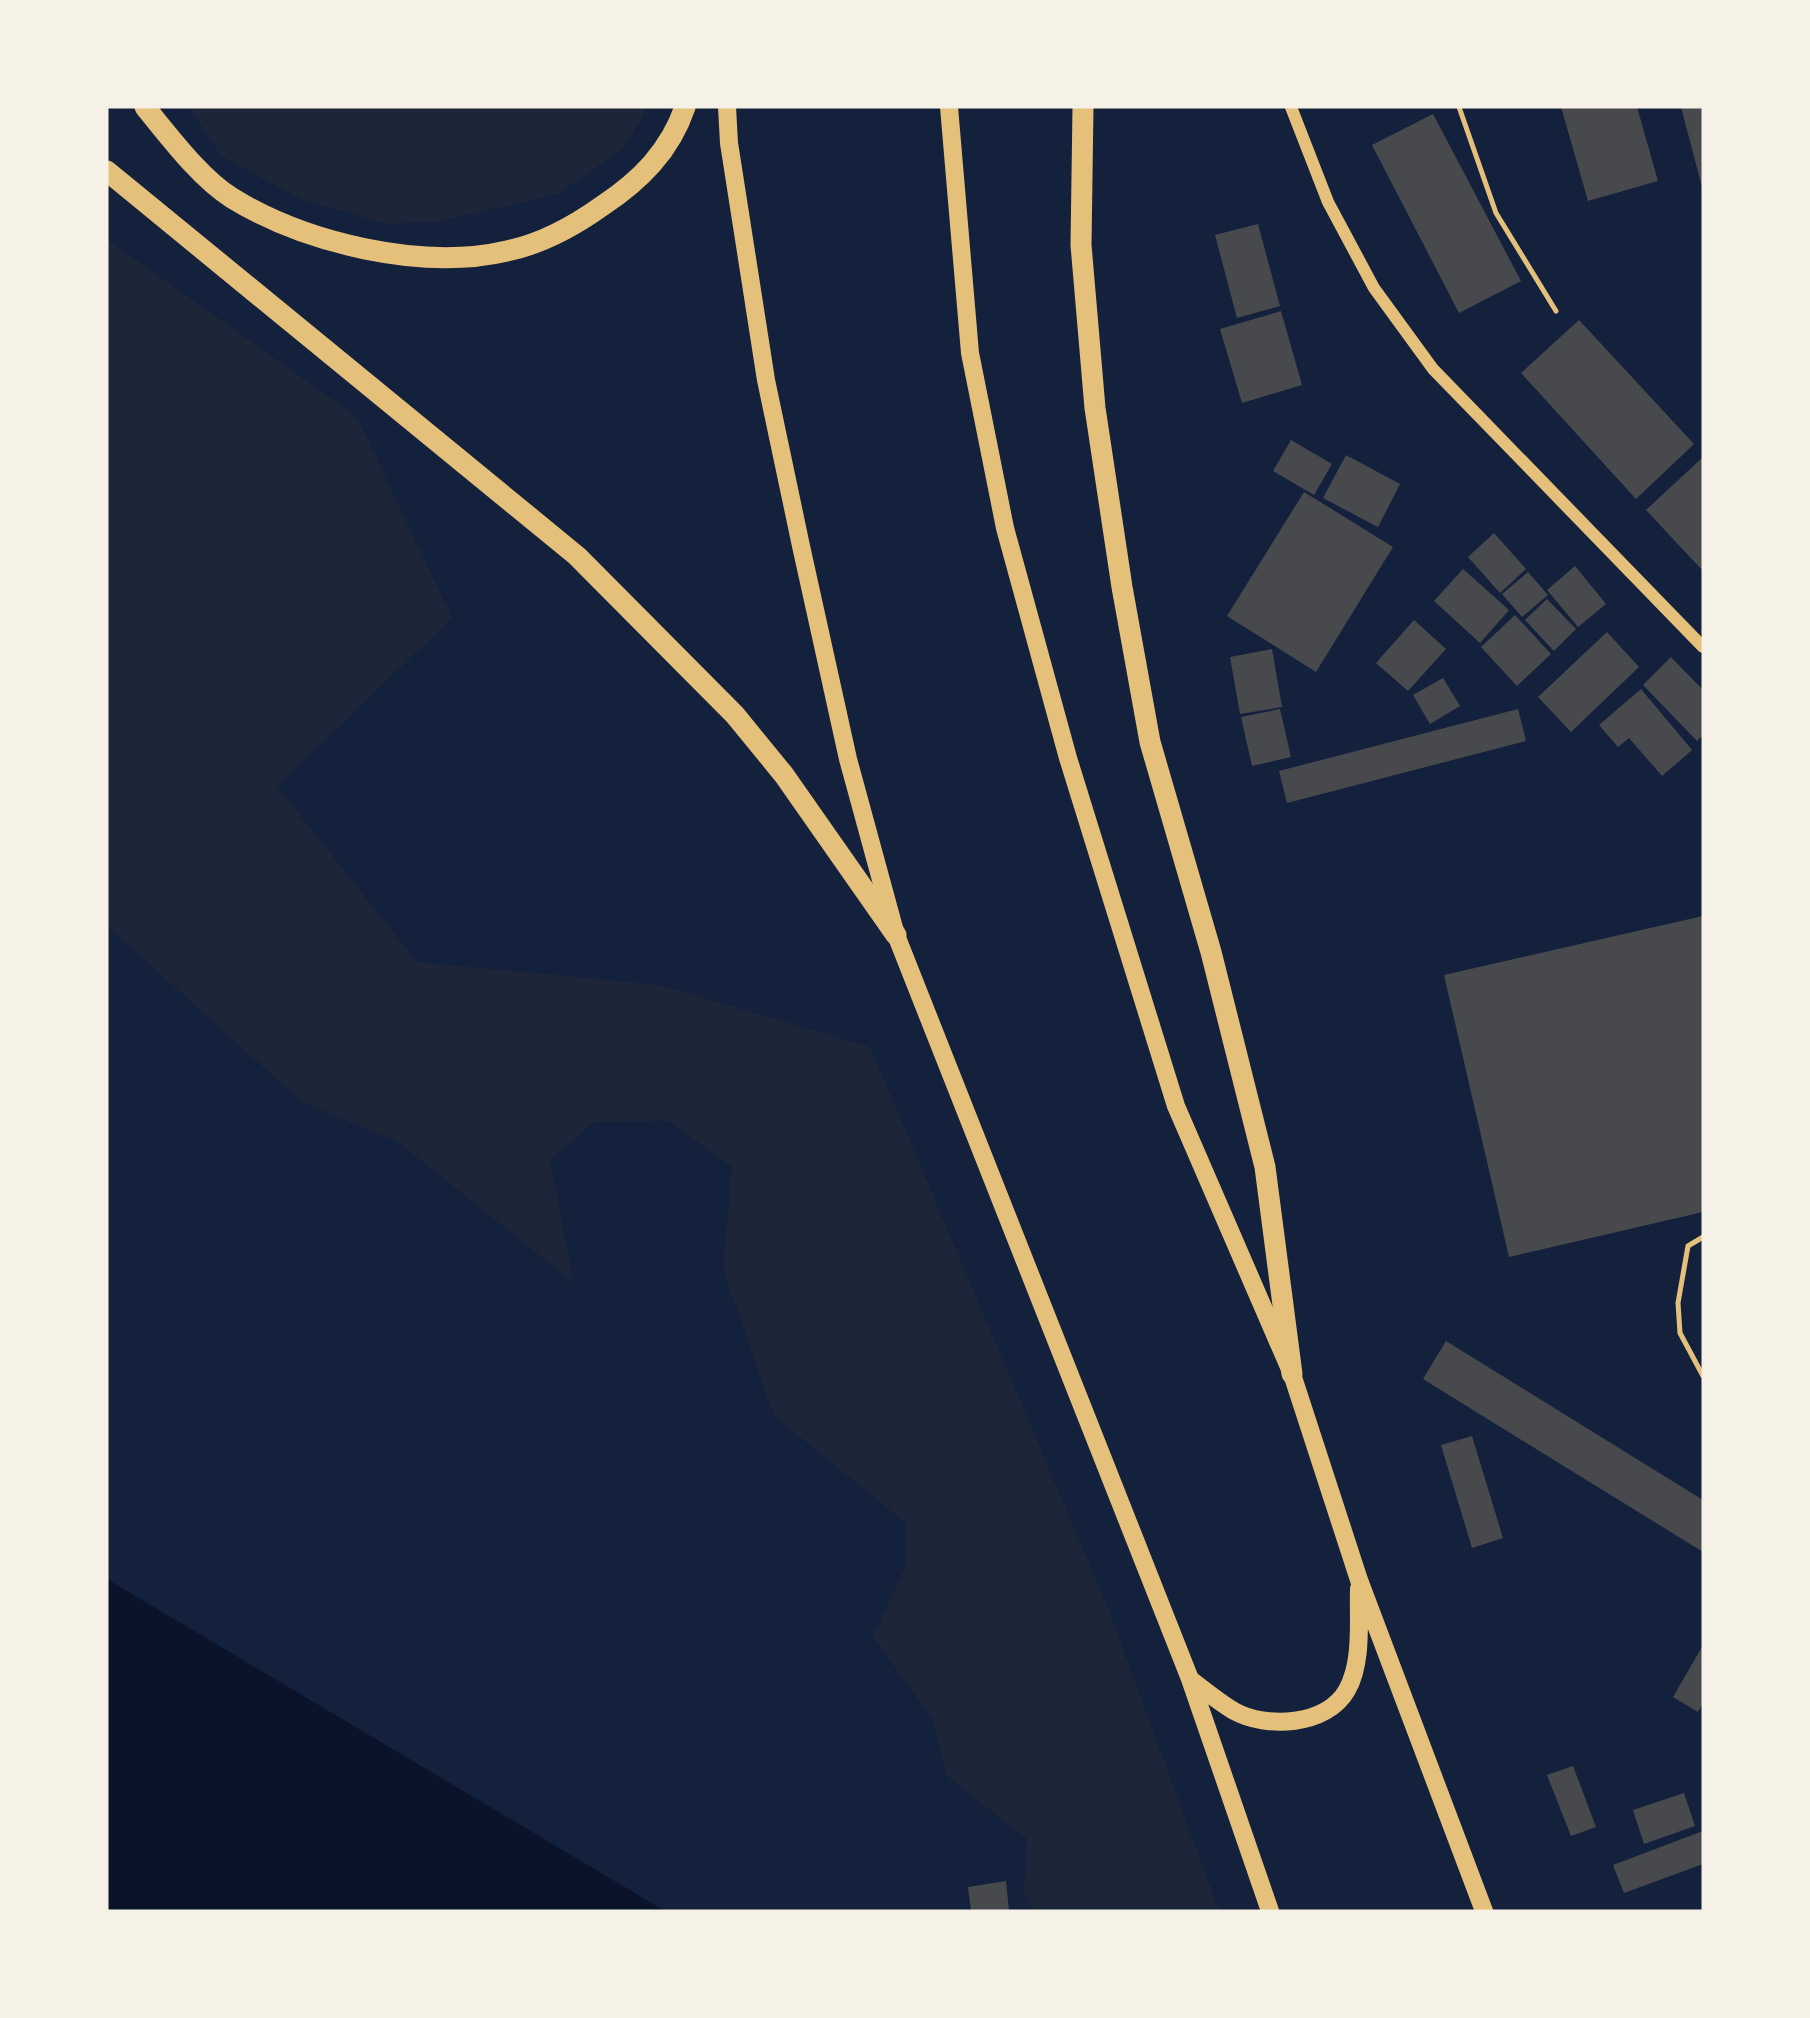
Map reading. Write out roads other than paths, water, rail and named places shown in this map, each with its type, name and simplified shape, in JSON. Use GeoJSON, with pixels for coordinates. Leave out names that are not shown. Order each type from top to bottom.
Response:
{"type":"FeatureCollection","features":[{"type":"Feature","properties":{"kind":"highway"},"geometry":{"type":"LineString","coordinates":[[145,107],[181,151],[230,197],[294,231],[364,249],[449,258],[508,251],[570,228],[625,191],[650,169],[667,144],[685,107]]}},
{"type":"Feature","properties":{"kind":"highway"},"geometry":{"type":"LineString","coordinates":[[1083,107],[1081,245],[1095,408],[1122,587],[1150,742],[1211,952],[1265,1167],[1292,1374]]}},
{"type":"Feature","properties":{"kind":"highway"},"geometry":{"type":"LineString","coordinates":[[107,170],[577,556],[735,715],[784,775],[896,935]]}},
{"type":"Feature","properties":{"kind":"main road"},"geometry":{"type":"LineString","coordinates":[[727,107],[729,143],[766,380],[848,759],[896,935],[1190,1679],[1270,1911]]}},
{"type":"Feature","properties":{"kind":"main road"},"geometry":{"type":"LineString","coordinates":[[949,107],[970,352],[1005,528],[1068,758],[1176,1106],[1292,1374],[1359,1580],[1484,1911]]}},
{"type":"Feature","properties":{"kind":"main road"},"geometry":{"type":"LineString","coordinates":[[1190,1679],[1236,1712],[1290,1724],[1326,1710],[1347,1691],[1357,1656],[1359,1580]]}},
{"type":"Feature","properties":{"kind":"street"},"geometry":{"type":"LineString","coordinates":[[1291,107],[1328,202],[1374,288],[1433,369],[1703,647]]}},
{"type":"Feature","properties":{"kind":"lane"},"geometry":{"type":"LineString","coordinates":[[1460,107],[1496,213],[1556,311]]}},
{"type":"Feature","properties":{"kind":"lane"},"geometry":{"type":"LineString","coordinates":[[1703,1237],[1688,1245],[1678,1303],[1680,1333],[1703,1376]]}}]}
